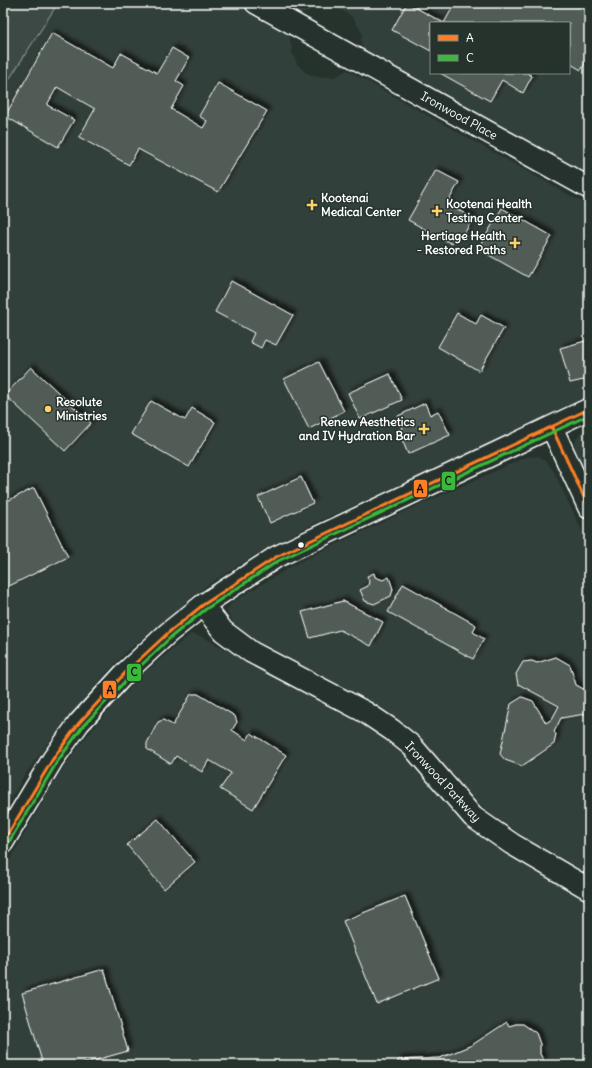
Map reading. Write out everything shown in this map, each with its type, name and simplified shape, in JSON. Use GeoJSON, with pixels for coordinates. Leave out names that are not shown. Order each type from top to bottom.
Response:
{"type":"FeatureCollection","features":[{"type":"Feature","properties":{"kind":"street","name":"Ironwood Place"},"geometry":{"type":"LineString","coordinates":[[256,3],[589,188]]}},
{"type":"Feature","properties":{"kind":"street"},"geometry":{"type":"LineString","coordinates":[[3,842],[49,765],[79,723],[126,672],[168,633],[203,604],[247,574],[309,540],[552,428],[589,409]]}},
{"type":"Feature","properties":{"kind":"street"},"geometry":{"type":"LineString","coordinates":[[552,428],[589,508]]}},
{"type":"Feature","properties":{"kind":"street","name":"Ironwood Parkway"},"geometry":{"type":"LineString","coordinates":[[203,604],[223,631],[251,652],[365,712],[392,730],[412,746],[473,817],[512,844],[589,889]]}},
{"type":"Feature","properties":{"kind":"shaded area"},"geometry":{"type":"Polygon","coordinates":[[[3,3],[58,3],[3,89],[3,3]]]}},
{"type":"Feature","properties":{"kind":"shaded area"},"geometry":{"type":"Polygon","coordinates":[[[58,3],[239,3],[289,32],[292,52],[297,64],[306,73],[317,77],[335,77],[347,70],[589,206],[589,397],[545,420],[313,524],[265,549],[206,586],[126,652],[100,680],[48,743],[23,777],[3,814],[3,89],[58,3]]]}},
{"type":"Feature","properties":{"kind":"shaded area"},"geometry":{"type":"Polygon","coordinates":[[[272,3],[589,3],[589,177],[366,52],[363,49],[361,42],[362,33],[349,14],[335,8],[324,7],[313,9],[298,16],[272,3]]]}},
{"type":"Feature","properties":{"kind":"shaded area"},"geometry":{"type":"Polygon","coordinates":[[[589,428],[589,482],[575,452],[574,445],[582,431],[589,428]]]}},
{"type":"Feature","properties":{"kind":"shaded area"},"geometry":{"type":"Polygon","coordinates":[[[539,456],[547,462],[554,472],[582,531],[589,556],[589,875],[542,849],[491,814],[453,780],[252,642],[233,623],[227,611],[231,603],[297,563],[408,510],[527,457],[539,456]]]}},
{"type":"Feature","properties":{"kind":"shaded area"},"geometry":{"type":"Polygon","coordinates":[[[191,634],[203,637],[397,744],[523,862],[589,902],[589,1065],[3,1065],[3,872],[55,780],[79,746],[112,706],[144,673],[191,634]]]}},
{"type":"Feature","properties":{"kind":"building"},"geometry":{"type":"Polygon","coordinates":[[[407,3],[442,22],[430,22],[430,50],[392,30],[407,3]]]}},
{"type":"Feature","properties":{"kind":"building"},"geometry":{"type":"Polygon","coordinates":[[[455,3],[578,3],[589,9],[589,57],[581,70],[570,64],[570,22],[445,22],[455,3]]]}},
{"type":"Feature","properties":{"kind":"building"},"geometry":{"type":"Polygon","coordinates":[[[52,33],[113,68],[121,53],[157,73],[172,48],[189,58],[176,81],[184,86],[171,109],[203,128],[207,121],[199,116],[218,83],[267,111],[218,192],[138,149],[129,165],[79,137],[95,109],[57,87],[47,105],[74,120],[58,147],[5,116],[52,33]]]}},
{"type":"Feature","properties":{"kind":"building"},"geometry":{"type":"Polygon","coordinates":[[[442,74],[529,74],[532,76],[523,93],[502,80],[490,101],[442,74]]]}},
{"type":"Feature","properties":{"kind":"building","name":"Kootenai Health Testing Center"},"geometry":{"type":"Polygon","coordinates":[[[436,170],[459,182],[447,204],[473,218],[463,236],[458,233],[452,244],[408,220],[436,170]]]}},
{"type":"Feature","properties":{"kind":"building","name":"Hertiage Health - Restored Paths"},"geometry":{"type":"Polygon","coordinates":[[[502,208],[552,236],[528,277],[478,249],[502,208]]]}},
{"type":"Feature","properties":{"kind":"building"},"geometry":{"type":"Polygon","coordinates":[[[231,281],[293,315],[276,345],[265,340],[261,348],[250,342],[254,333],[215,312],[231,281]]]}},
{"type":"Feature","properties":{"kind":"building"},"geometry":{"type":"Polygon","coordinates":[[[457,313],[476,324],[481,315],[504,328],[479,371],[438,347],[457,313]]]}},
{"type":"Feature","properties":{"kind":"building"},"geometry":{"type":"Polygon","coordinates":[[[589,340],[589,369],[586,370],[588,379],[570,383],[560,348],[589,340]]]}},
{"type":"Feature","properties":{"kind":"building"},"geometry":{"type":"Polygon","coordinates":[[[319,362],[344,411],[309,429],[284,379],[319,362]]]}},
{"type":"Feature","properties":{"kind":"building","name":"Resolute Ministries"},"geometry":{"type":"Polygon","coordinates":[[[31,367],[91,423],[65,451],[5,395],[31,367]]]}},
{"type":"Feature","properties":{"kind":"building"},"geometry":{"type":"Polygon","coordinates":[[[390,374],[402,400],[360,419],[348,393],[390,374]]]}},
{"type":"Feature","properties":{"kind":"building"},"geometry":{"type":"Polygon","coordinates":[[[151,401],[185,420],[192,408],[215,422],[189,467],[131,434],[151,401]]]}},
{"type":"Feature","properties":{"kind":"building","name":"Renew Aesthetics and IV Hydration Bar"},"geometry":{"type":"Polygon","coordinates":[[[425,403],[430,415],[438,411],[450,435],[408,454],[398,430],[403,428],[398,416],[425,403]]]}},
{"type":"Feature","properties":{"kind":"building"},"geometry":{"type":"Polygon","coordinates":[[[301,477],[313,503],[270,523],[258,497],[301,477]]]}},
{"type":"Feature","properties":{"kind":"building"},"geometry":{"type":"Polygon","coordinates":[[[34,488],[68,557],[3,589],[3,503],[34,488]]]}},
{"type":"Feature","properties":{"kind":"building"},"geometry":{"type":"Polygon","coordinates":[[[374,573],[375,577],[383,580],[389,577],[393,589],[391,596],[374,604],[365,601],[360,590],[368,586],[369,581],[367,576],[374,573]]]}},
{"type":"Feature","properties":{"kind":"building"},"geometry":{"type":"Polygon","coordinates":[[[403,584],[476,625],[473,632],[484,639],[473,659],[388,612],[403,584]]]}},
{"type":"Feature","properties":{"kind":"building"},"geometry":{"type":"Polygon","coordinates":[[[343,601],[383,622],[371,646],[340,630],[310,638],[302,612],[343,601]]]}},
{"type":"Feature","properties":{"kind":"building"},"geometry":{"type":"Polygon","coordinates":[[[556,657],[570,665],[576,685],[589,692],[589,707],[585,714],[561,718],[554,732],[556,734],[554,744],[522,766],[505,760],[500,754],[511,704],[522,697],[533,701],[546,723],[552,719],[559,706],[518,684],[516,674],[523,662],[532,661],[537,663],[556,657]]]}},
{"type":"Feature","properties":{"kind":"building"},"geometry":{"type":"Polygon","coordinates":[[[191,694],[198,694],[235,716],[237,722],[232,730],[247,740],[251,733],[286,755],[253,809],[220,789],[231,773],[209,760],[202,772],[176,756],[171,764],[147,749],[147,743],[158,722],[163,720],[173,725],[191,694]]]}},
{"type":"Feature","properties":{"kind":"building"},"geometry":{"type":"Polygon","coordinates":[[[158,819],[195,862],[164,889],[127,845],[158,819]]]}},
{"type":"Feature","properties":{"kind":"building"},"geometry":{"type":"Polygon","coordinates":[[[405,896],[439,978],[377,1004],[343,921],[405,896]]]}},
{"type":"Feature","properties":{"kind":"building"},"geometry":{"type":"Polygon","coordinates":[[[104,969],[128,1051],[78,1065],[43,1065],[22,993],[104,969]]]}},
{"type":"Feature","properties":{"kind":"building"},"geometry":{"type":"Polygon","coordinates":[[[507,1022],[509,1026],[523,1024],[536,1033],[540,1044],[540,1054],[544,1061],[538,1065],[398,1065],[398,1060],[440,1058],[472,1045],[507,1022]]]}},
{"type":"Feature","properties":{"kind":"transit line","name":"A"},"geometry":{"type":"LineString","coordinates":[[3,842],[53,759],[79,723],[126,672],[168,633],[203,605],[276,557],[589,409]]}},
{"type":"Feature","properties":{"kind":"transit line","name":"C"},"geometry":{"type":"LineString","coordinates":[[7,845],[57,762],[83,726],[130,676],[171,637],[206,609],[278,561],[589,415]]}},
{"type":"Feature","properties":{"kind":"transit line","name":"A"},"geometry":{"type":"LineString","coordinates":[[552,428],[589,508]]}},
{"type":"Feature","properties":{"kind":"place","name":"Kootenai Medical Center"},"geometry":{"type":"Point","coordinates":[312,205]}},
{"type":"Feature","properties":{"kind":"place","name":"Kootenai Health Testing Center"},"geometry":{"type":"Point","coordinates":[437,211]}},
{"type":"Feature","properties":{"kind":"place","name":"Hertiage Health - Restored Paths"},"geometry":{"type":"Point","coordinates":[515,243]}},
{"type":"Feature","properties":{"kind":"place","name":"Resolute Ministries"},"geometry":{"type":"Point","coordinates":[48,409]}},
{"type":"Feature","properties":{"kind":"place","name":"Renew Aesthetics and IV Hydration Bar"},"geometry":{"type":"Point","coordinates":[424,429]}}]}
